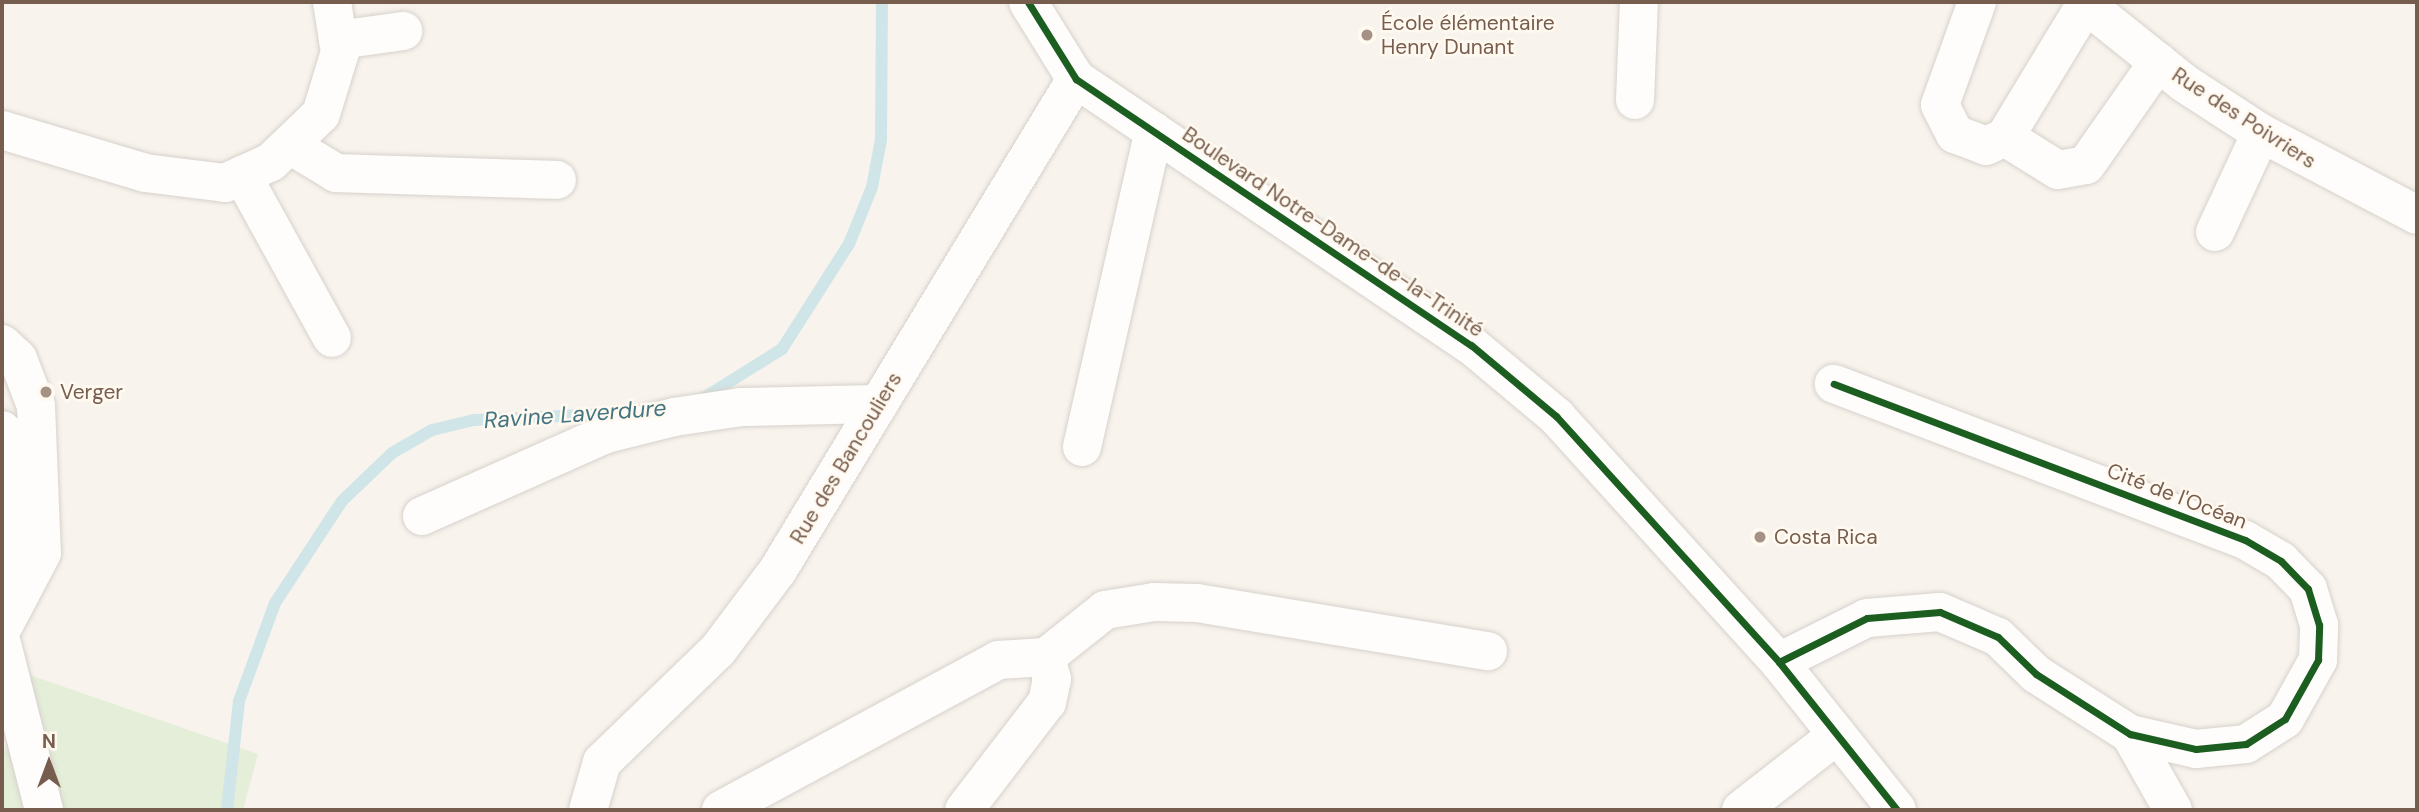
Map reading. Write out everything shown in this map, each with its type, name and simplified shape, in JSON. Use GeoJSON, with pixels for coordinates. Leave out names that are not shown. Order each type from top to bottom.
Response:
{"type":"FeatureCollection","features":[{"type":"Feature","properties":{"kind":"street"},"geometry":{"type":"LineString","coordinates":[[2,130],[145,173],[225,183],[290,145],[321,114],[338,40],[332,2]]}},
{"type":"Feature","properties":{"kind":"street","name":"Boulevard Notre-Dame-de-la-Trinité"},"geometry":{"type":"LineString","coordinates":[[1028,2],[1076,79],[1471,345],[1545,407],[1779,662],[1897,810]]}},
{"type":"Feature","properties":{"kind":"street"},"geometry":{"type":"LineString","coordinates":[[1635,100],[1639,2]]}},
{"type":"Feature","properties":{"kind":"street"},"geometry":{"type":"LineString","coordinates":[[1977,2],[1940,105],[1945,123],[1968,141],[1986,146],[2005,137],[2085,3]]}},
{"type":"Feature","properties":{"kind":"street","name":"Rue des Poivriers"},"geometry":{"type":"LineString","coordinates":[[2085,3],[2158,62],[2261,133],[2417,215]]}},
{"type":"Feature","properties":{"kind":"street"},"geometry":{"type":"LineString","coordinates":[[338,40],[403,31]]}},
{"type":"Feature","properties":{"kind":"street"},"geometry":{"type":"LineString","coordinates":[[2005,137],[2058,170],[2086,165],[2158,62]]}},
{"type":"Feature","properties":{"kind":"street","name":"Rue des Bancouliers"},"geometry":{"type":"LineString","coordinates":[[589,810],[603,762],[749,612],[1076,79]]}},
{"type":"Feature","properties":{"kind":"street"},"geometry":{"type":"LineString","coordinates":[[1082,447],[1154,131]]}},
{"type":"Feature","properties":{"kind":"street"},"geometry":{"type":"LineString","coordinates":[[2215,232],[2261,133]]}},
{"type":"Feature","properties":{"kind":"street"},"geometry":{"type":"LineString","coordinates":[[290,145],[336,173],[556,180]]}},
{"type":"Feature","properties":{"kind":"street"},"geometry":{"type":"LineString","coordinates":[[242,175],[332,338]]}},
{"type":"Feature","properties":{"kind":"street"},"geometry":{"type":"LineString","coordinates":[[2,344],[18,359],[36,406],[42,553],[2,629]]}},
{"type":"Feature","properties":{"kind":"street","name":"Cité de l'Océan"},"geometry":{"type":"LineString","coordinates":[[1779,662],[1867,618],[1940,612],[1998,638],[2036,674],[2130,734],[2196,749],[2246,744],[2284,719],[2318,660],[2319,625],[2308,589],[2281,561],[2245,540],[1834,384]]}},
{"type":"Feature","properties":{"kind":"street"},"geometry":{"type":"LineString","coordinates":[[422,516],[606,434],[674,416],[742,407],[879,404]]}},
{"type":"Feature","properties":{"kind":"street"},"geometry":{"type":"LineString","coordinates":[[2,430],[17,550],[2,621]]}},
{"type":"Feature","properties":{"kind":"street"},"geometry":{"type":"LineString","coordinates":[[721,810],[998,660],[1046,656],[1105,610],[1154,602],[1197,603],[1488,651]]}},
{"type":"Feature","properties":{"kind":"street"},"geometry":{"type":"LineString","coordinates":[[2,644],[44,810]]}},
{"type":"Feature","properties":{"kind":"street"},"geometry":{"type":"LineString","coordinates":[[964,810],[1047,702],[1052,679],[1046,656]]}},
{"type":"Feature","properties":{"kind":"street","name":"Cité de l'Océan"},"geometry":{"type":"LineString","coordinates":[[2130,734],[2173,810]]}},
{"type":"Feature","properties":{"kind":"street"},"geometry":{"type":"LineString","coordinates":[[1741,810],[1837,735]]}},
{"type":"Feature","properties":{"kind":"green space"},"geometry":{"type":"Polygon","coordinates":[[[24,673],[258,754],[243,810],[2,810],[2,761],[24,673]]]}},
{"type":"Feature","properties":{"kind":"waterway","name":"Ravine Laverdure"},"geometry":{"type":"LineString","coordinates":[[705,397],[782,349],[849,244],[872,187],[881,140],[882,2]]}},
{"type":"Feature","properties":{"kind":"waterway","name":"Ravine Laverdure"},"geometry":{"type":"LineString","coordinates":[[227,810],[239,701],[275,603],[342,501],[392,453],[432,430],[474,420],[622,413]]}},
{"type":"Feature","properties":{"kind":"cycle path"},"geometry":{"type":"LineString","coordinates":[[1028,2],[1076,79],[1471,345],[1556,416],[1779,662],[1897,810]]}},
{"type":"Feature","properties":{"kind":"cycle path"},"geometry":{"type":"LineString","coordinates":[[1779,662],[1867,618],[1940,612],[1998,637],[2036,674],[2130,734],[2196,749],[2246,744],[2285,719],[2318,660],[2319,625],[2308,589],[2281,561],[2245,540],[1834,384]]}},
{"type":"Feature","properties":{"kind":"place","name":"École élémentaire Henry Dunant"},"geometry":{"type":"Point","coordinates":[1367,35]}},
{"type":"Feature","properties":{"kind":"place","name":"Verger"},"geometry":{"type":"Point","coordinates":[46,392]}},
{"type":"Feature","properties":{"kind":"place","name":"Costa Rica"},"geometry":{"type":"Point","coordinates":[1760,537]}}]}
